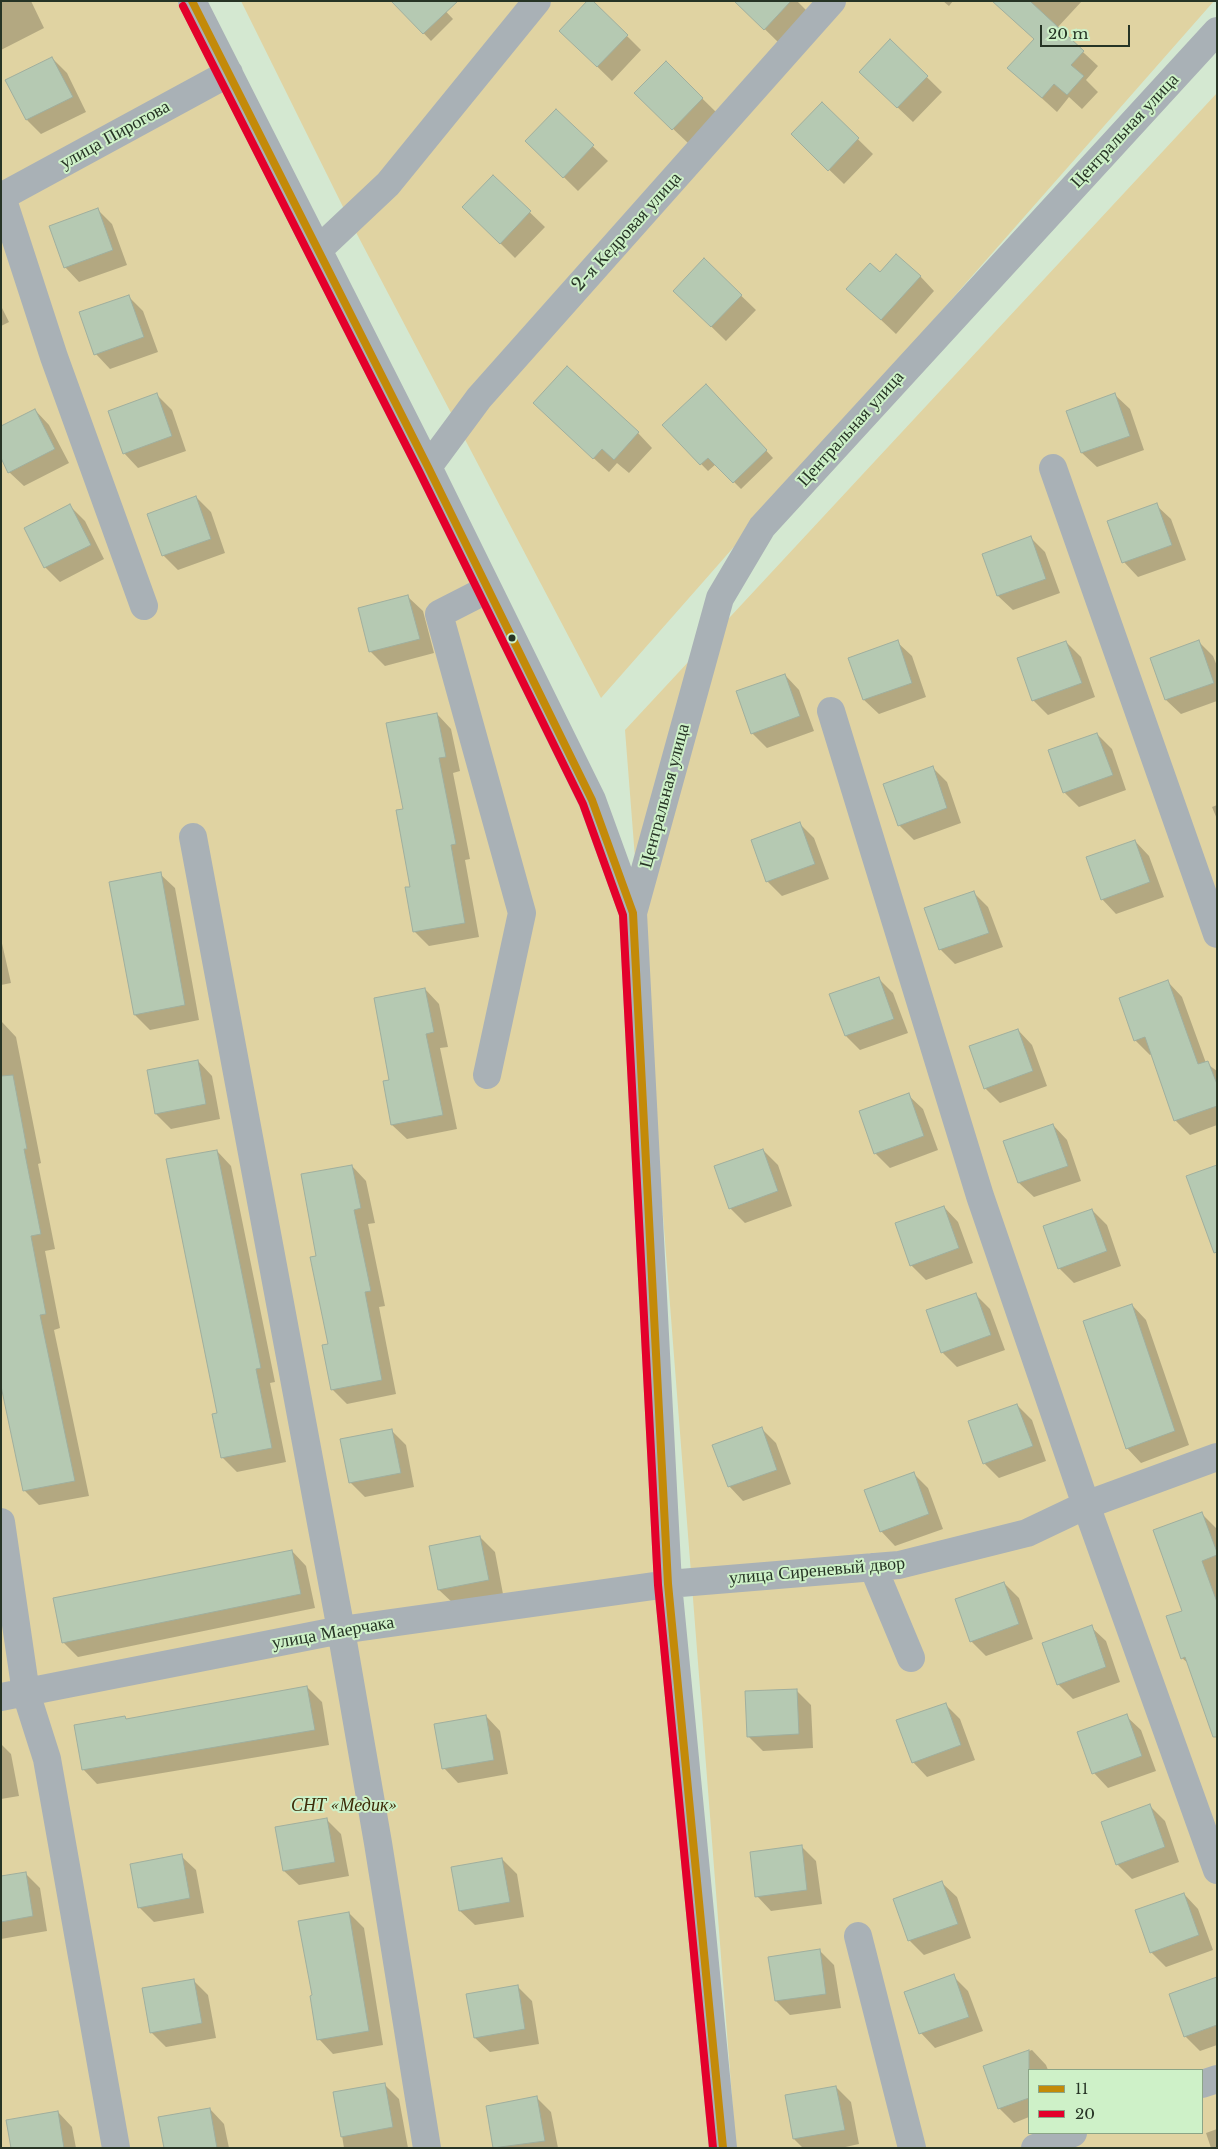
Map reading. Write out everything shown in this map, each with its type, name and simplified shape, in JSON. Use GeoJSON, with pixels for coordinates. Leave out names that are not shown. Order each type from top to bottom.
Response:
{"type":"FeatureCollection","features":[{"type":"Feature","properties":{"kind":"street"},"geometry":{"type":"LineString","coordinates":[[192,1],[428,467],[592,800],[633,912],[668,1584],[723,2148]]}},
{"type":"Feature","properties":{"kind":"street"},"geometry":{"type":"LineString","coordinates":[[318,250],[388,184],[537,1]]}},
{"type":"Feature","properties":{"kind":"street","name":"2-я Кедровая улица"},"geometry":{"type":"LineString","coordinates":[[428,467],[479,398],[832,1]]}},
{"type":"Feature","properties":{"kind":"street","name":"Центральная улица"},"geometry":{"type":"LineString","coordinates":[[633,912],[720,598],[762,527],[1217,31]]}},
{"type":"Feature","properties":{"kind":"street","name":"улица Пирогова"},"geometry":{"type":"LineString","coordinates":[[2,197],[228,73]]}},
{"type":"Feature","properties":{"kind":"street"},"geometry":{"type":"LineString","coordinates":[[2,197],[54,357],[144,606]]}},
{"type":"Feature","properties":{"kind":"street"},"geometry":{"type":"LineString","coordinates":[[1053,468],[1217,934]]}},
{"type":"Feature","properties":{"kind":"street"},"geometry":{"type":"LineString","coordinates":[[487,1075],[522,913],[439,614],[488,589]]}},
{"type":"Feature","properties":{"kind":"street"},"geometry":{"type":"LineString","coordinates":[[831,712],[980,1196],[1086,1505],[1217,1870]]}},
{"type":"Feature","properties":{"kind":"street"},"geometry":{"type":"LineString","coordinates":[[194,837],[341,1630],[378,1843],[427,2148]]}},
{"type":"Feature","properties":{"kind":"street","name":"улица Сиреневый двор"},"geometry":{"type":"LineString","coordinates":[[668,1584],[899,1565],[1027,1533],[1086,1505],[1217,1457]]}},
{"type":"Feature","properties":{"kind":"street"},"geometry":{"type":"LineString","coordinates":[[1,1522],[14,1695],[47,1759],[116,2148]]}},
{"type":"Feature","properties":{"kind":"street"},"geometry":{"type":"LineString","coordinates":[[873,1567],[910,1658]]}},
{"type":"Feature","properties":{"kind":"street","name":"улица Маерчака"},"geometry":{"type":"LineString","coordinates":[[14,1695],[341,1630],[668,1584]]}},
{"type":"Feature","properties":{"kind":"street"},"geometry":{"type":"LineString","coordinates":[[858,1936],[912,2148]]}},
{"type":"Feature","properties":{"kind":"street"},"geometry":{"type":"LineString","coordinates":[[1203,2084],[1217,2079]]}},
{"type":"Feature","properties":{"kind":"street"},"geometry":{"type":"LineString","coordinates":[[1035,2148],[1070,2134]]}},
{"type":"Feature","properties":{"kind":"green space","name":"СНТ «Медик»"},"geometry":{"type":"Polygon","coordinates":[[[1,1],[192,1],[633,913],[715,2148],[1,2148],[1,1]]]}},
{"type":"Feature","properties":{"kind":"green space"},"geometry":{"type":"Polygon","coordinates":[[[241,1],[1214,1],[601,698],[349,219],[241,1]]]}},
{"type":"Feature","properties":{"kind":"green space"},"geometry":{"type":"Polygon","coordinates":[[[1217,93],[1217,2148],[736,2148],[625,730],[1217,93]]]}},
{"type":"Feature","properties":{"kind":"building"},"geometry":{"type":"Polygon","coordinates":[[[391,1],[458,1],[423,34],[391,1]]]}},
{"type":"Feature","properties":{"kind":"building"},"geometry":{"type":"Polygon","coordinates":[[[587,1],[593,1],[628,35],[597,67],[559,31],[587,1]]]}},
{"type":"Feature","properties":{"kind":"building"},"geometry":{"type":"Polygon","coordinates":[[[734,1],[791,1],[764,30],[734,1]]]}},
{"type":"Feature","properties":{"kind":"building"},"geometry":{"type":"Polygon","coordinates":[[[992,1],[1030,1],[1084,51],[1071,65],[1084,76],[1067,95],[1054,84],[1042,98],[1007,68],[1034,39],[992,1]]]}},
{"type":"Feature","properties":{"kind":"building"},"geometry":{"type":"Polygon","coordinates":[[[890,39],[928,76],[897,108],[859,72],[890,39]]]}},
{"type":"Feature","properties":{"kind":"building"},"geometry":{"type":"Polygon","coordinates":[[[52,57],[73,97],[26,120],[5,80],[52,57]]]}},
{"type":"Feature","properties":{"kind":"building"},"geometry":{"type":"Polygon","coordinates":[[[666,61],[703,98],[672,130],[634,93],[666,61]]]}},
{"type":"Feature","properties":{"kind":"building"},"geometry":{"type":"Polygon","coordinates":[[[822,102],[859,138],[828,171],[791,134],[822,102]]]}},
{"type":"Feature","properties":{"kind":"building"},"geometry":{"type":"Polygon","coordinates":[[[556,109],[594,145],[563,178],[525,141],[556,109]]]}},
{"type":"Feature","properties":{"kind":"building"},"geometry":{"type":"Polygon","coordinates":[[[493,175],[531,211],[500,244],[462,207],[493,175]]]}},
{"type":"Feature","properties":{"kind":"building"},"geometry":{"type":"Polygon","coordinates":[[[98,208],[113,250],[64,268],[49,226],[98,208]]]}},
{"type":"Feature","properties":{"kind":"building"},"geometry":{"type":"Polygon","coordinates":[[[896,254],[921,276],[881,320],[846,289],[870,263],[880,272],[896,254]]]}},
{"type":"Feature","properties":{"kind":"building"},"geometry":{"type":"Polygon","coordinates":[[[704,258],[742,295],[711,327],[673,291],[704,258]]]}},
{"type":"Feature","properties":{"kind":"building"},"geometry":{"type":"Polygon","coordinates":[[[129,295],[144,337],[94,355],[79,312],[129,295]]]}},
{"type":"Feature","properties":{"kind":"building"},"geometry":{"type":"Polygon","coordinates":[[[567,366],[639,432],[614,460],[602,449],[593,459],[533,403],[567,366]]]}},
{"type":"Feature","properties":{"kind":"building"},"geometry":{"type":"Polygon","coordinates":[[[706,384],[767,450],[733,483],[708,458],[700,465],[662,425],[706,384]]]}},
{"type":"Feature","properties":{"kind":"building"},"geometry":{"type":"Polygon","coordinates":[[[157,393],[172,436],[123,454],[108,411],[157,393]]]}},
{"type":"Feature","properties":{"kind":"building"},"geometry":{"type":"Polygon","coordinates":[[[1115,393],[1130,436],[1081,453],[1066,411],[1115,393]]]}},
{"type":"Feature","properties":{"kind":"building"},"geometry":{"type":"Polygon","coordinates":[[[35,409],[55,449],[8,473],[1,458],[1,426],[35,409]]]}},
{"type":"Feature","properties":{"kind":"building"},"geometry":{"type":"Polygon","coordinates":[[[196,496],[211,539],[162,556],[147,514],[196,496]]]}},
{"type":"Feature","properties":{"kind":"building"},"geometry":{"type":"Polygon","coordinates":[[[1157,503],[1172,545],[1122,563],[1107,521],[1157,503]]]}},
{"type":"Feature","properties":{"kind":"building"},"geometry":{"type":"Polygon","coordinates":[[[70,504],[91,545],[44,568],[24,528],[70,504]]]}},
{"type":"Feature","properties":{"kind":"building"},"geometry":{"type":"Polygon","coordinates":[[[1031,536],[1046,579],[997,596],[982,554],[1031,536]]]}},
{"type":"Feature","properties":{"kind":"building"},"geometry":{"type":"Polygon","coordinates":[[[408,595],[420,639],[369,652],[358,608],[408,595]]]}},
{"type":"Feature","properties":{"kind":"building"},"geometry":{"type":"Polygon","coordinates":[[[898,640],[912,683],[863,700],[848,658],[898,640]]]}},
{"type":"Feature","properties":{"kind":"building"},"geometry":{"type":"Polygon","coordinates":[[[1199,640],[1214,683],[1165,700],[1150,658],[1199,640]]]}},
{"type":"Feature","properties":{"kind":"building"},"geometry":{"type":"Polygon","coordinates":[[[1066,641],[1082,683],[1032,701],[1017,658],[1066,641]]]}},
{"type":"Feature","properties":{"kind":"building"},"geometry":{"type":"Polygon","coordinates":[[[785,674],[800,716],[751,734],[736,691],[785,674]]]}},
{"type":"Feature","properties":{"kind":"building"},"geometry":{"type":"Polygon","coordinates":[[[437,713],[446,757],[439,758],[456,844],[451,845],[465,923],[413,932],[405,887],[410,887],[396,810],[403,809],[386,723],[437,713]]]}},
{"type":"Feature","properties":{"kind":"building"},"geometry":{"type":"Polygon","coordinates":[[[1097,733],[1113,775],[1063,793],[1048,750],[1097,733]]]}},
{"type":"Feature","properties":{"kind":"building"},"geometry":{"type":"Polygon","coordinates":[[[933,766],[947,808],[898,826],[883,784],[933,766]]]}},
{"type":"Feature","properties":{"kind":"building"},"geometry":{"type":"Polygon","coordinates":[[[800,822],[815,864],[766,882],[751,840],[800,822]]]}},
{"type":"Feature","properties":{"kind":"building"},"geometry":{"type":"Polygon","coordinates":[[[1135,840],[1150,882],[1101,900],[1086,857],[1135,840]]]}},
{"type":"Feature","properties":{"kind":"building"},"geometry":{"type":"Polygon","coordinates":[[[161,872],[185,1005],[134,1015],[109,882],[161,872]]]}},
{"type":"Feature","properties":{"kind":"building"},"geometry":{"type":"Polygon","coordinates":[[[974,891],[989,933],[939,950],[924,908],[974,891]]]}},
{"type":"Feature","properties":{"kind":"building"},"geometry":{"type":"Polygon","coordinates":[[[879,977],[894,1019],[845,1036],[829,994],[879,977]]]}},
{"type":"Feature","properties":{"kind":"building"},"geometry":{"type":"Polygon","coordinates":[[[1168,980],[1198,1064],[1208,1061],[1217,1084],[1217,1106],[1174,1121],[1145,1037],[1134,1041],[1119,998],[1168,980]]]}},
{"type":"Feature","properties":{"kind":"building"},"geometry":{"type":"Polygon","coordinates":[[[425,988],[434,1032],[426,1034],[443,1115],[391,1125],[383,1081],[389,1080],[374,998],[425,988]]]}},
{"type":"Feature","properties":{"kind":"building"},"geometry":{"type":"Polygon","coordinates":[[[1018,1029],[1033,1071],[984,1089],[969,1046],[1018,1029]]]}},
{"type":"Feature","properties":{"kind":"building"},"geometry":{"type":"Polygon","coordinates":[[[198,1060],[206,1104],[155,1114],[147,1070],[198,1060]]]}},
{"type":"Feature","properties":{"kind":"building"},"geometry":{"type":"Polygon","coordinates":[[[13,1075],[27,1149],[24,1149],[41,1234],[31,1236],[46,1314],[40,1315],[75,1481],[23,1491],[1,1386],[1,1076],[13,1075]]]}},
{"type":"Feature","properties":{"kind":"building"},"geometry":{"type":"Polygon","coordinates":[[[909,1093],[924,1136],[874,1154],[859,1111],[909,1093]]]}},
{"type":"Feature","properties":{"kind":"building"},"geometry":{"type":"Polygon","coordinates":[[[1053,1124],[1068,1166],[1018,1183],[1003,1141],[1053,1124]]]}},
{"type":"Feature","properties":{"kind":"building"},"geometry":{"type":"Polygon","coordinates":[[[763,1149],[778,1191],[729,1209],[714,1166],[763,1149]]]}},
{"type":"Feature","properties":{"kind":"building"},"geometry":{"type":"Polygon","coordinates":[[[217,1150],[261,1368],[256,1369],[272,1448],[221,1458],[212,1414],[217,1413],[166,1159],[217,1150]]]}},
{"type":"Feature","properties":{"kind":"building"},"geometry":{"type":"Polygon","coordinates":[[[352,1165],[361,1208],[354,1210],[371,1291],[365,1292],[382,1380],[331,1390],[322,1345],[328,1344],[310,1257],[316,1256],[301,1174],[352,1165]]]}},
{"type":"Feature","properties":{"kind":"building"},"geometry":{"type":"Polygon","coordinates":[[[1217,1165],[1217,1252],[1214,1253],[1186,1176],[1217,1165]]]}},
{"type":"Feature","properties":{"kind":"building"},"geometry":{"type":"Polygon","coordinates":[[[944,1206],[959,1248],[910,1266],[895,1223],[944,1206]]]}},
{"type":"Feature","properties":{"kind":"building"},"geometry":{"type":"Polygon","coordinates":[[[1092,1209],[1107,1251],[1058,1269],[1043,1226],[1092,1209]]]}},
{"type":"Feature","properties":{"kind":"building"},"geometry":{"type":"Polygon","coordinates":[[[976,1293],[991,1335],[941,1353],[926,1310],[976,1293]]]}},
{"type":"Feature","properties":{"kind":"building"},"geometry":{"type":"Polygon","coordinates":[[[1132,1304],[1175,1431],[1126,1449],[1083,1321],[1132,1304]]]}},
{"type":"Feature","properties":{"kind":"building"},"geometry":{"type":"Polygon","coordinates":[[[1017,1404],[1033,1446],[983,1464],[968,1421],[1017,1404]]]}},
{"type":"Feature","properties":{"kind":"building"},"geometry":{"type":"Polygon","coordinates":[[[762,1427],[777,1470],[728,1487],[712,1445],[762,1427]]]}},
{"type":"Feature","properties":{"kind":"building"},"geometry":{"type":"Polygon","coordinates":[[[392,1429],[401,1473],[349,1483],[340,1439],[392,1429]]]}},
{"type":"Feature","properties":{"kind":"building"},"geometry":{"type":"Polygon","coordinates":[[[914,1472],[929,1514],[880,1532],[864,1490],[914,1472]]]}},
{"type":"Feature","properties":{"kind":"building"},"geometry":{"type":"Polygon","coordinates":[[[1202,1512],[1217,1552],[1217,1555],[1202,1561],[1217,1602],[1217,1737],[1213,1737],[1185,1657],[1181,1659],[1166,1616],[1182,1611],[1153,1530],[1202,1512]]]}},
{"type":"Feature","properties":{"kind":"building"},"geometry":{"type":"Polygon","coordinates":[[[480,1536],[489,1580],[438,1590],[429,1546],[480,1536]]]}},
{"type":"Feature","properties":{"kind":"building"},"geometry":{"type":"Polygon","coordinates":[[[292,1550],[301,1594],[62,1643],[53,1598],[292,1550]]]}},
{"type":"Feature","properties":{"kind":"building"},"geometry":{"type":"Polygon","coordinates":[[[1004,1582],[1019,1624],[970,1642],[955,1599],[1004,1582]]]}},
{"type":"Feature","properties":{"kind":"building"},"geometry":{"type":"Polygon","coordinates":[[[1092,1625],[1106,1667],[1057,1685],[1042,1643],[1092,1625]]]}},
{"type":"Feature","properties":{"kind":"building"},"geometry":{"type":"Polygon","coordinates":[[[307,1686],[315,1730],[82,1770],[74,1725],[125,1716],[126,1719],[307,1686]]]}},
{"type":"Feature","properties":{"kind":"building"},"geometry":{"type":"Polygon","coordinates":[[[797,1689],[799,1734],[747,1737],[745,1691],[797,1689]]]}},
{"type":"Feature","properties":{"kind":"building"},"geometry":{"type":"Polygon","coordinates":[[[946,1703],[961,1745],[912,1763],[896,1720],[946,1703]]]}},
{"type":"Feature","properties":{"kind":"building"},"geometry":{"type":"Polygon","coordinates":[[[1127,1714],[1142,1756],[1092,1774],[1077,1732],[1127,1714]]]}},
{"type":"Feature","properties":{"kind":"building"},"geometry":{"type":"Polygon","coordinates":[[[486,1715],[494,1760],[442,1769],[434,1724],[486,1715]]]}},
{"type":"Feature","properties":{"kind":"building"},"geometry":{"type":"Polygon","coordinates":[[[1150,1804],[1165,1847],[1116,1865],[1101,1822],[1150,1804]]]}},
{"type":"Feature","properties":{"kind":"building"},"geometry":{"type":"Polygon","coordinates":[[[327,1818],[335,1862],[283,1871],[275,1827],[327,1818]]]}},
{"type":"Feature","properties":{"kind":"building"},"geometry":{"type":"Polygon","coordinates":[[[802,1845],[807,1890],[755,1897],[750,1852],[802,1845]]]}},
{"type":"Feature","properties":{"kind":"building"},"geometry":{"type":"Polygon","coordinates":[[[182,1854],[190,1898],[138,1908],[130,1864],[182,1854]]]}},
{"type":"Feature","properties":{"kind":"building"},"geometry":{"type":"Polygon","coordinates":[[[502,1858],[510,1902],[459,1911],[451,1867],[502,1858]]]}},
{"type":"Feature","properties":{"kind":"building"},"geometry":{"type":"Polygon","coordinates":[[[26,1872],[33,1916],[1,1922],[1,1876],[26,1872]]]}},
{"type":"Feature","properties":{"kind":"building"},"geometry":{"type":"Polygon","coordinates":[[[942,1881],[958,1924],[908,1941],[893,1899],[942,1881]]]}},
{"type":"Feature","properties":{"kind":"building"},"geometry":{"type":"Polygon","coordinates":[[[1184,1893],[1199,1935],[1150,1953],[1135,1910],[1184,1893]]]}},
{"type":"Feature","properties":{"kind":"building"},"geometry":{"type":"Polygon","coordinates":[[[349,1912],[369,2031],[317,2040],[310,1996],[312,1995],[298,1921],[349,1912]]]}},
{"type":"Feature","properties":{"kind":"building"},"geometry":{"type":"Polygon","coordinates":[[[820,1949],[826,1994],[775,2001],[768,1957],[820,1949]]]}},
{"type":"Feature","properties":{"kind":"building"},"geometry":{"type":"Polygon","coordinates":[[[954,1974],[969,2017],[919,2034],[904,1992],[954,1974]]]}},
{"type":"Feature","properties":{"kind":"building"},"geometry":{"type":"Polygon","coordinates":[[[1217,1977],[1217,2025],[1184,2037],[1169,1994],[1217,1977]]]}},
{"type":"Feature","properties":{"kind":"building"},"geometry":{"type":"Polygon","coordinates":[[[194,1979],[202,2023],[150,2033],[142,1988],[194,1979]]]}},
{"type":"Feature","properties":{"kind":"building"},"geometry":{"type":"Polygon","coordinates":[[[518,1985],[525,2029],[474,2038],[466,1994],[518,1985]]]}},
{"type":"Feature","properties":{"kind":"building"},"geometry":{"type":"Polygon","coordinates":[[[1029,2050],[1028,2098],[998,2109],[983,2066],[1029,2050]]]}},
{"type":"Feature","properties":{"kind":"building"},"geometry":{"type":"Polygon","coordinates":[[[385,2083],[393,2127],[341,2137],[333,2092],[385,2083]]]}},
{"type":"Feature","properties":{"kind":"building"},"geometry":{"type":"Polygon","coordinates":[[[836,2086],[845,2130],[793,2139],[785,2095],[836,2086]]]}},
{"type":"Feature","properties":{"kind":"building"},"geometry":{"type":"Polygon","coordinates":[[[537,2096],[545,2141],[493,2148],[486,2106],[537,2096]]]}},
{"type":"Feature","properties":{"kind":"building"},"geometry":{"type":"Polygon","coordinates":[[[210,2108],[217,2148],[164,2148],[158,2117],[210,2108]]]}},
{"type":"Feature","properties":{"kind":"building"},"geometry":{"type":"Polygon","coordinates":[[[58,2111],[64,2148],[11,2148],[6,2120],[58,2111]]]}},
{"type":"Feature","properties":{"kind":"transit line","name":"11"},"geometry":{"type":"LineString","coordinates":[[192,1],[428,467],[592,800],[633,913],[668,1584],[723,2148]]}},
{"type":"Feature","properties":{"kind":"transit line","name":"20"},"geometry":{"type":"LineString","coordinates":[[183,6],[419,471],[583,804],[623,915],[658,1585],[713,2148]]}}]}
